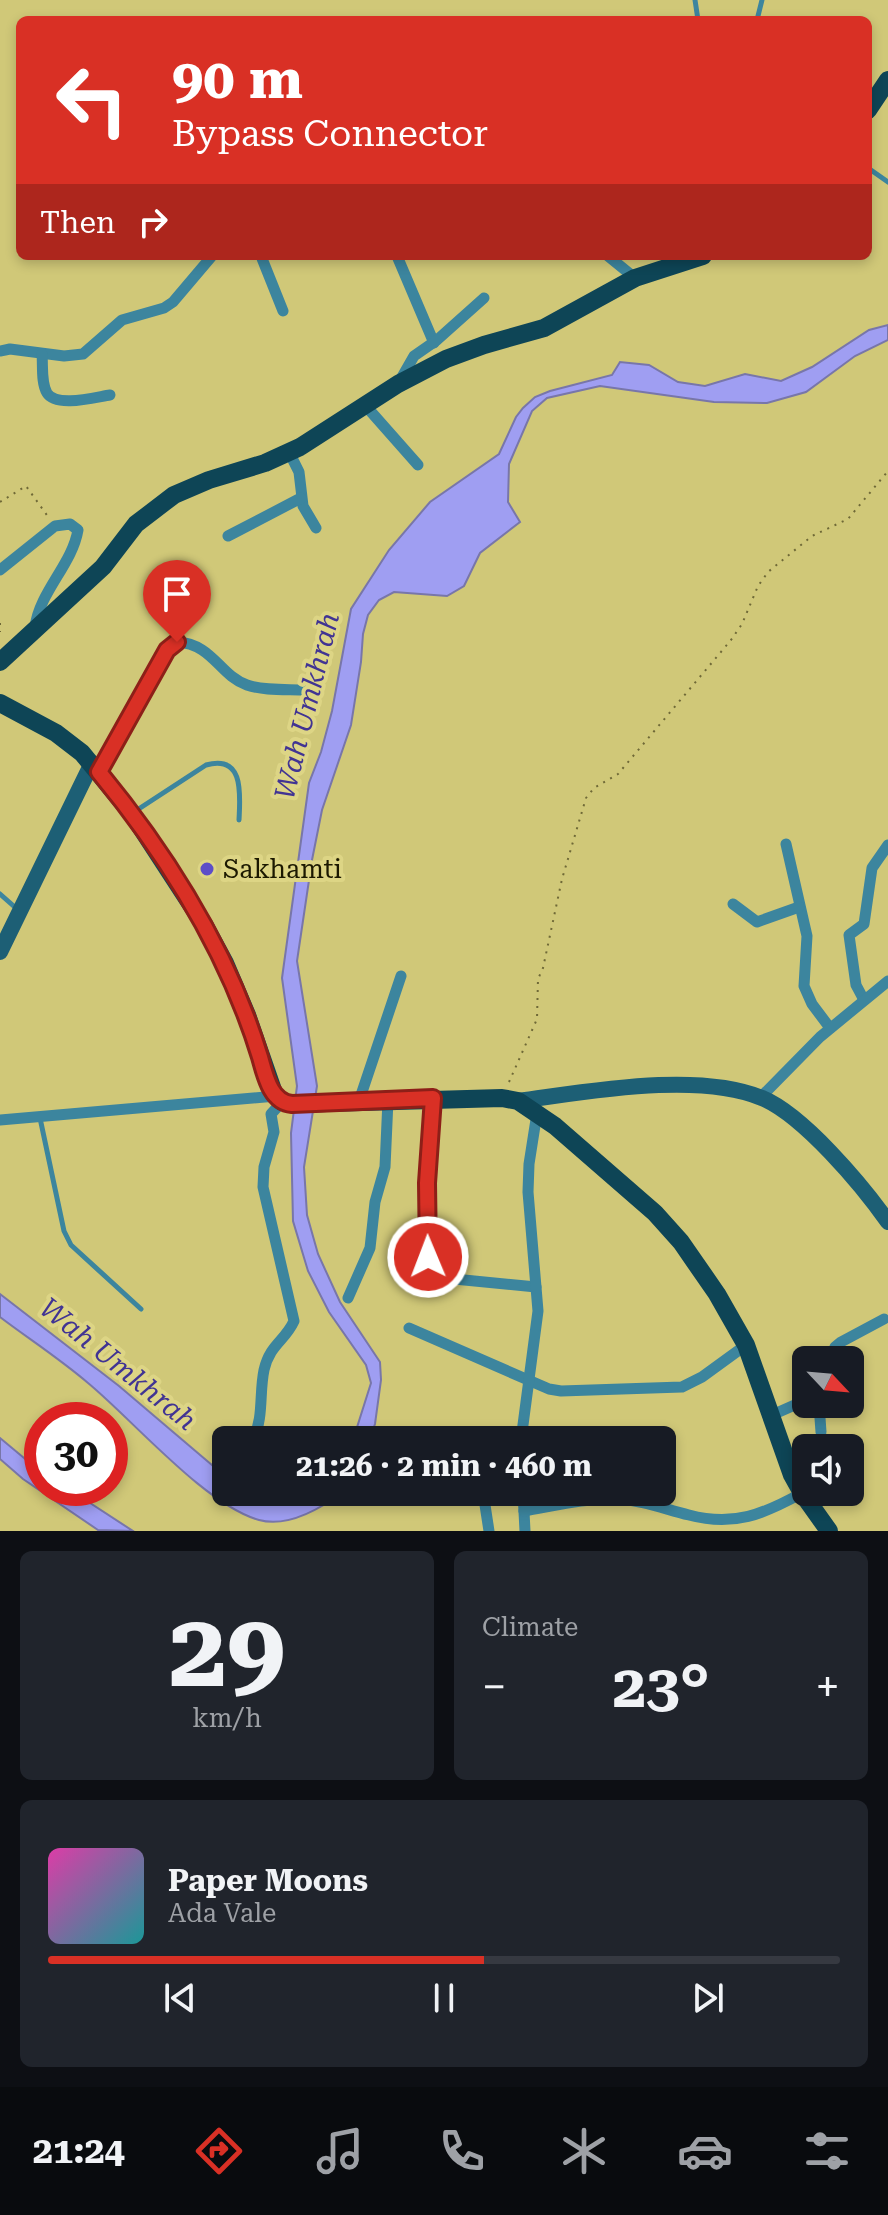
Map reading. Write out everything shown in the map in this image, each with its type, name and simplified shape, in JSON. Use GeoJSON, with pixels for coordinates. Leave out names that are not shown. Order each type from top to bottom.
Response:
{"type":"FeatureCollection","features":[{"type":"Feature","properties":{"kind":"main road"},"geometry":{"type":"LineString","coordinates":[[872,104],[888,80]]}},
{"type":"Feature","properties":{"kind":"main road"},"geometry":{"type":"LineString","coordinates":[[0,662],[103,567],[136,524],[158,505],[193,486],[289,452],[398,384],[469,349],[544,328],[635,278],[677,261]]}},
{"type":"Feature","properties":{"kind":"main road"},"geometry":{"type":"LineString","coordinates":[[4,705],[67,740],[95,767],[132,814],[198,914],[225,963],[247,1015],[269,1084],[283,1101],[510,1099],[537,1113],[566,1135],[662,1221],[681,1242],[717,1294],[746,1345],[792,1475]]}},
{"type":"Feature","properties":{"kind":"main road"},"geometry":{"type":"LineString","coordinates":[[811,1506],[829,1531]]}},
{"type":"Feature","properties":{"kind":"street"},"geometry":{"type":"LineString","coordinates":[[0,351],[10,349],[64,356],[83,354],[122,320],[169,305],[208,260]]}},
{"type":"Feature","properties":{"kind":"street"},"geometry":{"type":"LineString","coordinates":[[263,260],[283,311]]}},
{"type":"Feature","properties":{"kind":"street"},"geometry":{"type":"LineString","coordinates":[[399,260],[434,343]]}},
{"type":"Feature","properties":{"kind":"street"},"geometry":{"type":"LineString","coordinates":[[613,260],[635,278]]}},
{"type":"Feature","properties":{"kind":"street"},"geometry":{"type":"LineString","coordinates":[[398,384],[408,363],[484,298]]}},
{"type":"Feature","properties":{"kind":"street"},"geometry":{"type":"LineString","coordinates":[[42,354],[44,382],[52,398],[73,400],[110,395]]}},
{"type":"Feature","properties":{"kind":"street"},"geometry":{"type":"LineString","coordinates":[[365,405],[418,465]]}},
{"type":"Feature","properties":{"kind":"street"},"geometry":{"type":"LineString","coordinates":[[289,452],[299,472],[303,506],[316,528]]}},
{"type":"Feature","properties":{"kind":"street"},"geometry":{"type":"LineString","coordinates":[[228,536],[301,498]]}},
{"type":"Feature","properties":{"kind":"street"},"geometry":{"type":"LineString","coordinates":[[0,570],[55,526],[70,524],[78,530],[41,603],[35,627]]}},
{"type":"Feature","properties":{"kind":"street"},"geometry":{"type":"LineString","coordinates":[[0,952],[95,767],[167,650],[177,642],[188,643],[203,649],[246,685],[306,690]]}},
{"type":"Feature","properties":{"kind":"street"},"geometry":{"type":"LineString","coordinates":[[786,844],[808,946],[804,986],[812,1004],[830,1028]]}},
{"type":"Feature","properties":{"kind":"street"},"geometry":{"type":"LineString","coordinates":[[864,1000],[856,985],[849,935],[864,924],[872,868],[888,845]]}},
{"type":"Feature","properties":{"kind":"street"},"geometry":{"type":"LineString","coordinates":[[733,904],[757,922],[799,907]]}},
{"type":"Feature","properties":{"kind":"street"},"geometry":{"type":"LineString","coordinates":[[359,1101],[401,976]]}},
{"type":"Feature","properties":{"kind":"street"},"geometry":{"type":"LineString","coordinates":[[761,1097],[830,1028],[888,981]]}},
{"type":"Feature","properties":{"kind":"street"},"geometry":{"type":"LineString","coordinates":[[510,1099],[675,1085],[729,1089],[761,1097],[785,1111],[818,1141],[850,1174],[888,1222]]}},
{"type":"Feature","properties":{"kind":"street"},"geometry":{"type":"LineString","coordinates":[[428,1257],[427,1183],[433,1098]]}},
{"type":"Feature","properties":{"kind":"street"},"geometry":{"type":"LineString","coordinates":[[348,1298],[370,1248],[375,1202],[385,1167],[388,1100]]}},
{"type":"Feature","properties":{"kind":"street"},"geometry":{"type":"LineString","coordinates":[[0,1120],[283,1101]]}},
{"type":"Feature","properties":{"kind":"street"},"geometry":{"type":"LineString","coordinates":[[258,1426],[264,1371],[270,1352],[294,1321],[263,1187],[264,1167],[274,1132],[271,1114],[283,1101]]}},
{"type":"Feature","properties":{"kind":"street"},"geometry":{"type":"LineString","coordinates":[[523,1426],[536,1331],[536,1287],[528,1192],[537,1113]]}},
{"type":"Feature","properties":{"kind":"street"},"geometry":{"type":"LineString","coordinates":[[444,1278],[536,1287]]}},
{"type":"Feature","properties":{"kind":"street"},"geometry":{"type":"LineString","coordinates":[[836,1346],[884,1319]]}},
{"type":"Feature","properties":{"kind":"street"},"geometry":{"type":"LineString","coordinates":[[409,1328],[528,1380],[561,1391],[682,1387],[702,1377],[746,1345]]}},
{"type":"Feature","properties":{"kind":"street"},"geometry":{"type":"LineString","coordinates":[[772,1415],[792,1406]]}},
{"type":"Feature","properties":{"kind":"street"},"geometry":{"type":"LineString","coordinates":[[820,1418],[821,1432]]}},
{"type":"Feature","properties":{"kind":"street"},"geometry":{"type":"LineString","coordinates":[[524,1511],[597,1499],[618,1499],[648,1502],[703,1518],[741,1519],[763,1514],[792,1498]]}},
{"type":"Feature","properties":{"kind":"street"},"geometry":{"type":"LineString","coordinates":[[485,1506],[489,1531]]}},
{"type":"Feature","properties":{"kind":"street"},"geometry":{"type":"LineString","coordinates":[[524,1506],[525,1531]]}},
{"type":"Feature","properties":{"kind":"lane"},"geometry":{"type":"LineString","coordinates":[[132,814],[213,763],[221,764],[241,783],[239,820]]}},
{"type":"Feature","properties":{"kind":"lane"},"geometry":{"type":"LineString","coordinates":[[0,894],[21,912]]}},
{"type":"Feature","properties":{"kind":"lane"},"geometry":{"type":"LineString","coordinates":[[40,1117],[64,1231],[71,1245],[141,1309]]}},
{"type":"Feature","properties":{"kind":"path"},"geometry":{"type":"LineString","coordinates":[[510,1099],[537,1019],[538,975],[547,954],[562,879],[586,798],[594,788],[618,774],[731,640],[768,572],[812,536],[848,519],[888,471]]}},
{"type":"Feature","properties":{"kind":"path"},"geometry":{"type":"LineString","coordinates":[[0,502],[26,486],[55,526]]}},
{"type":"Feature","properties":{"kind":"path"},"geometry":{"type":"LineString","coordinates":[[0,623],[0,632]]}},
{"type":"Feature","properties":{"kind":"shaded area"},"geometry":{"type":"Polygon","coordinates":[[[888,325],[888,340],[855,356],[806,392],[767,403],[714,402],[600,386],[547,398],[532,411],[509,464],[508,502],[520,522],[480,553],[464,586],[447,596],[394,592],[379,600],[368,615],[351,725],[322,810],[297,961],[317,1086],[304,1167],[307,1215],[318,1254],[340,1302],[380,1362],[381,1380],[375,1424],[357,1426],[371,1383],[366,1365],[329,1312],[308,1271],[293,1221],[291,1133],[297,1086],[282,978],[309,783],[332,711],[351,609],[389,550],[430,502],[499,454],[516,417],[535,397],[612,375],[620,362],[649,365],[678,382],[705,386],[745,374],[781,381],[812,367],[869,330],[888,325]]]}},
{"type":"Feature","properties":{"kind":"shaded area"},"geometry":{"type":"Polygon","coordinates":[[[0,1294],[119,1386],[212,1465],[212,1494],[128,1420],[128,1402],[109,1402],[0,1317],[0,1294]]]}},
{"type":"Feature","properties":{"kind":"shaded area"},"geometry":{"type":"Polygon","coordinates":[[[0,1438],[24,1458],[24,1480],[23,1479],[0,1459],[0,1438]]]}},
{"type":"Feature","properties":{"kind":"shaded area"},"geometry":{"type":"Polygon","coordinates":[[[63,1506],[95,1506],[133,1531],[98,1530],[63,1506]]]}},
{"type":"Feature","properties":{"kind":"shaded area"},"geometry":{"type":"Polygon","coordinates":[[[230,1506],[322,1506],[292,1519],[270,1522],[230,1506]]]}},
{"type":"Feature","properties":{"kind":"place","name":"Sakhamti"},"geometry":{"type":"Point","coordinates":[207,869]}},
{"type":"Feature","properties":{"kind":"route"},"geometry":{"type":"LineString","coordinates":[[177,642],[167,650],[99,772],[155,847],[205,926],[247,1015],[269,1084],[280,1100],[292,1104],[433,1098],[427,1183],[428,1257]]}},
{"type":"Feature","properties":{"kind":"water label","name":"Wah Umkhrah"},"geometry":{"type":"Point","coordinates":[307,706]}},
{"type":"Feature","properties":{"kind":"water label","name":"Wah Umkhrah"},"geometry":{"type":"Point","coordinates":[118,1364]}}]}
